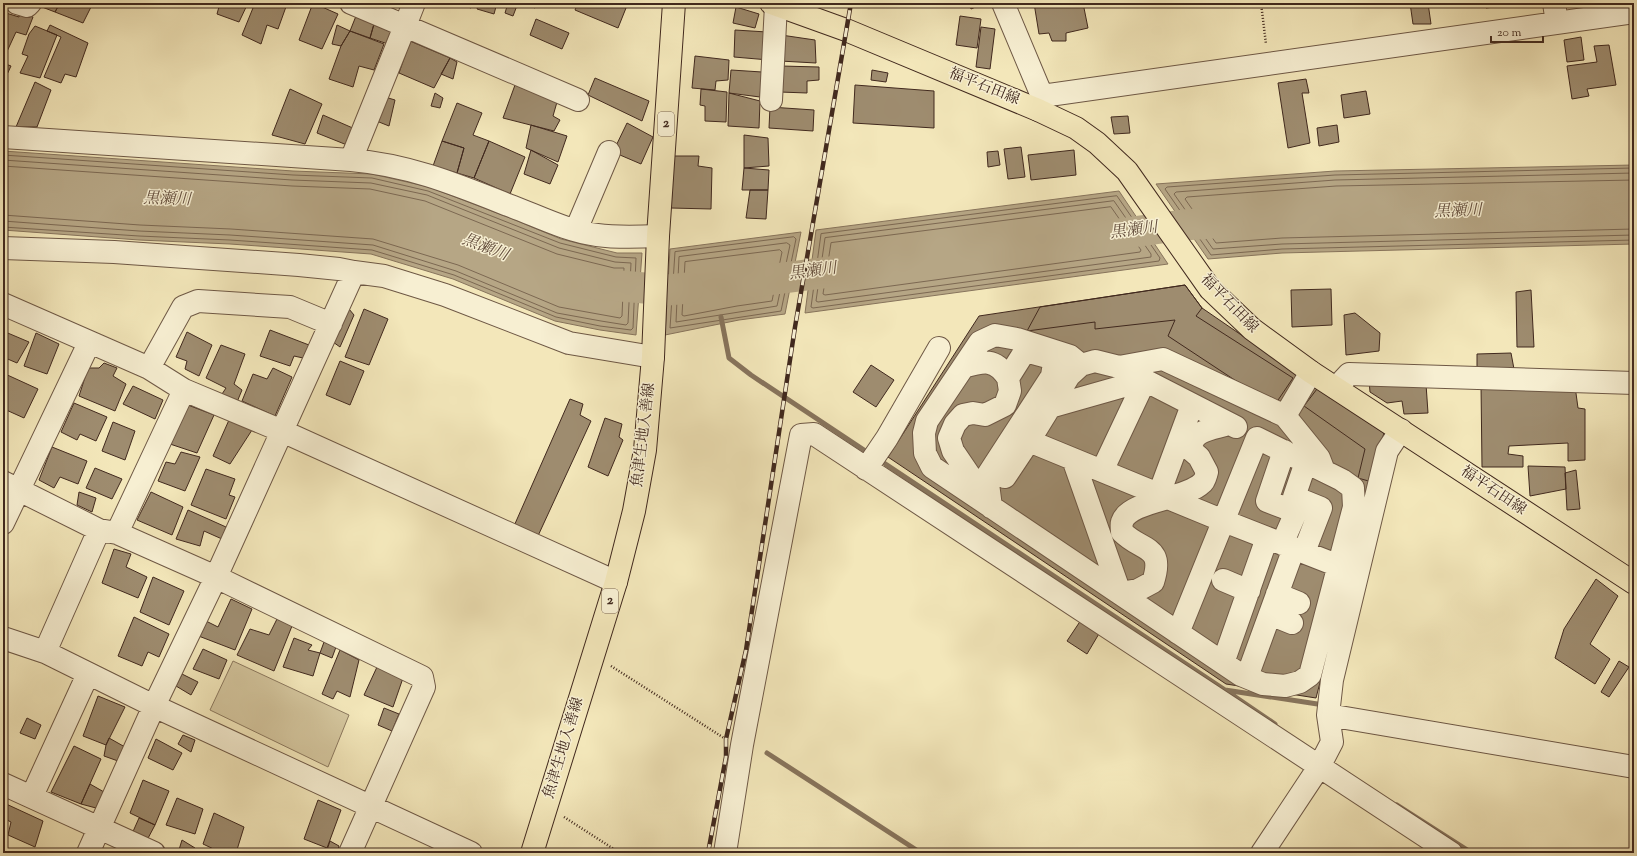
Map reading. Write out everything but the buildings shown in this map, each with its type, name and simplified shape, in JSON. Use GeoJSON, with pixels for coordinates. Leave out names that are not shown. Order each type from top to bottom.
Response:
{"type":"FeatureCollection","features":[{"type":"Feature","properties":{"kind":"main road","name":"魚津生地入善線"},"geometry":{"type":"LineString","coordinates":[[532,853],[616,582],[634,511],[645,450],[653,349],[658,240],[674,3]]}},
{"type":"Feature","properties":{"kind":"main road","name":"福平石田線"},"geometry":{"type":"LineString","coordinates":[[774,4],[1040,103],[1097,143],[1127,171],[1210,288],[1252,330],[1311,372],[1634,583]]}},
{"type":"Feature","properties":{"kind":"street"},"geometry":{"type":"LineString","coordinates":[[17,3],[27,6],[30,3]]}},
{"type":"Feature","properties":{"kind":"street"},"geometry":{"type":"LineString","coordinates":[[350,3],[578,100]]}},
{"type":"Feature","properties":{"kind":"street"},"geometry":{"type":"LineString","coordinates":[[351,160],[414,3]]}},
{"type":"Feature","properties":{"kind":"street"},"geometry":{"type":"LineString","coordinates":[[1003,3],[1040,103],[1556,13],[1634,12]]}},
{"type":"Feature","properties":{"kind":"street"},"geometry":{"type":"LineString","coordinates":[[771,100],[774,4]]}},
{"type":"Feature","properties":{"kind":"street"},"geometry":{"type":"LineString","coordinates":[[3,137],[370,162],[412,170],[431,176],[563,227],[597,235],[658,240]]}},
{"type":"Feature","properties":{"kind":"street"},"geometry":{"type":"LineString","coordinates":[[576,230],[609,152]]}},
{"type":"Feature","properties":{"kind":"street"},"geometry":{"type":"LineString","coordinates":[[3,248],[114,252],[339,269],[384,276],[445,295],[569,343],[653,349]]}},
{"type":"Feature","properties":{"kind":"street"},"geometry":{"type":"LineString","coordinates":[[88,853],[154,706],[216,577],[354,272]]}},
{"type":"Feature","properties":{"kind":"street"},"geometry":{"type":"LineString","coordinates":[[149,368],[183,307],[198,301],[290,307],[330,324]]}},
{"type":"Feature","properties":{"kind":"street"},"geometry":{"type":"LineString","coordinates":[[3,304],[149,368],[184,390],[282,431],[616,582]]}},
{"type":"Feature","properties":{"kind":"street"},"geometry":{"type":"LineString","coordinates":[[1011,520],[1002,503],[1002,481],[1029,441],[1069,376],[1081,365],[1095,360],[1119,367],[1342,480],[1353,488],[1354,507],[1310,675],[1300,682],[1284,686],[1263,684],[1246,677],[1178,633],[932,467],[925,453],[924,433],[927,422],[980,342],[995,335],[1017,339],[1070,356],[1081,365]]}},
{"type":"Feature","properties":{"kind":"street"},"geometry":{"type":"LineString","coordinates":[[3,523],[11,485],[89,343]]}},
{"type":"Feature","properties":{"kind":"street"},"geometry":{"type":"LineString","coordinates":[[866,469],[887,438],[939,348]]}},
{"type":"Feature","properties":{"kind":"street"},"geometry":{"type":"LineString","coordinates":[[991,507],[987,476],[1052,376],[1054,362],[1046,357],[1025,351],[1008,378]]}},
{"type":"Feature","properties":{"kind":"street"},"geometry":{"type":"LineString","coordinates":[[1119,367],[1163,360],[1285,416],[1319,458],[1315,467],[1294,497],[1321,508],[1249,591],[1223,663]]}},
{"type":"Feature","properties":{"kind":"street"},"geometry":{"type":"LineString","coordinates":[[963,367],[987,362],[1001,368],[1008,378],[1010,391],[1005,405],[985,415],[973,413],[963,415],[954,424],[949,438],[953,451],[991,507]]}},
{"type":"Feature","properties":{"kind":"street"},"geometry":{"type":"LineString","coordinates":[[1285,416],[1311,372]]}},
{"type":"Feature","properties":{"kind":"street"},"geometry":{"type":"LineString","coordinates":[[1336,388],[1349,374],[1634,383]]}},
{"type":"Feature","properties":{"kind":"street"},"geometry":{"type":"LineString","coordinates":[[1050,407],[1144,380]]}},
{"type":"Feature","properties":{"kind":"street"},"geometry":{"type":"LineString","coordinates":[[1102,471],[1144,380]]}},
{"type":"Feature","properties":{"kind":"street"},"geometry":{"type":"LineString","coordinates":[[45,652],[184,390]]}},
{"type":"Feature","properties":{"kind":"street"},"geometry":{"type":"LineString","coordinates":[[1164,496],[1192,405]]}},
{"type":"Feature","properties":{"kind":"street"},"geometry":{"type":"LineString","coordinates":[[1120,593],[1138,590],[1153,582],[1157,570],[1156,558],[1149,549],[1130,540],[1122,532],[1122,522],[1128,513],[1139,506],[1164,496],[1194,488],[1203,483],[1207,472],[1200,457],[1192,451],[1192,441],[1199,434],[1230,424]]}},
{"type":"Feature","properties":{"kind":"street"},"geometry":{"type":"LineString","coordinates":[[1262,853],[1319,767],[1332,742],[1328,715],[1332,680],[1387,451],[1401,430]]}},
{"type":"Feature","properties":{"kind":"street"},"geometry":{"type":"LineString","coordinates":[[725,853],[742,745],[801,435],[814,434],[1452,853]]}},
{"type":"Feature","properties":{"kind":"street"},"geometry":{"type":"LineString","coordinates":[[1178,633],[1257,438]]}},
{"type":"Feature","properties":{"kind":"street"},"geometry":{"type":"LineString","coordinates":[[1029,441],[1224,521],[1339,566]]}},
{"type":"Feature","properties":{"kind":"street"},"geometry":{"type":"LineString","coordinates":[[1246,677],[1277,594],[1296,512],[1267,501],[1284,451]]}},
{"type":"Feature","properties":{"kind":"street"},"geometry":{"type":"LineString","coordinates":[[1073,459],[1120,593]]}},
{"type":"Feature","properties":{"kind":"street"},"geometry":{"type":"LineString","coordinates":[[11,485],[108,532],[216,577],[422,677],[424,687],[372,807],[350,853]]}},
{"type":"Feature","properties":{"kind":"street"},"geometry":{"type":"LineString","coordinates":[[1223,580],[1249,591]]}},
{"type":"Feature","properties":{"kind":"street"},"geometry":{"type":"LineString","coordinates":[[1270,614],[1295,613],[1277,594]]}},
{"type":"Feature","properties":{"kind":"street"},"geometry":{"type":"LineString","coordinates":[[4,641],[45,652],[154,706],[471,853]]}},
{"type":"Feature","properties":{"kind":"street"},"geometry":{"type":"LineString","coordinates":[[32,796],[88,674]]}},
{"type":"Feature","properties":{"kind":"street"},"geometry":{"type":"LineString","coordinates":[[1328,715],[1634,767]]}},
{"type":"Feature","properties":{"kind":"street"},"geometry":{"type":"LineString","coordinates":[[3,784],[100,827],[154,853]]}},
{"type":"Feature","properties":{"kind":"path"},"geometry":{"type":"LineString","coordinates":[[1261,3],[1268,63]]}},
{"type":"Feature","properties":{"kind":"path"},"geometry":{"type":"LineString","coordinates":[[593,654],[726,739],[742,745]]}},
{"type":"Feature","properties":{"kind":"path"},"geometry":{"type":"LineString","coordinates":[[546,806],[620,853]]}},
{"type":"Feature","properties":{"kind":"shaded area"},"geometry":{"type":"Polygon","coordinates":[[[233,661],[349,715],[328,767],[210,710],[233,661]]]}},
{"type":"Feature","properties":{"kind":"water"},"geometry":{"type":"Polygon","coordinates":[[[3,151],[293,171],[372,174],[429,187],[561,239],[617,253],[642,253],[636,335],[600,330],[555,321],[453,279],[371,254],[3,230],[3,151]]]}},
{"type":"Feature","properties":{"kind":"water"},"geometry":{"type":"Polygon","coordinates":[[[1634,165],[1634,244],[1282,253],[1208,259],[1156,184],[1335,171],[1634,165]]]}},
{"type":"Feature","properties":{"kind":"water"},"geometry":{"type":"Polygon","coordinates":[[[1119,191],[1168,264],[805,313],[816,230],[1119,191]]]}},
{"type":"Feature","properties":{"kind":"water"},"geometry":{"type":"Polygon","coordinates":[[[801,232],[785,314],[739,320],[665,335],[670,249],[801,232]]]}},
{"type":"Feature","properties":{"kind":"waterway"},"geometry":{"type":"LineString","coordinates":[[3,9],[10,3]]}},
{"type":"Feature","properties":{"kind":"waterway","name":"黒瀬川"},"geometry":{"type":"LineString","coordinates":[[1104,236],[1183,225],[1228,222]]}},
{"type":"Feature","properties":{"kind":"waterway","name":"黒瀬川"},"geometry":{"type":"LineString","coordinates":[[751,282],[853,269]]}},
{"type":"Feature","properties":{"kind":"waterway","name":"黒瀬川"},"geometry":{"type":"LineString","coordinates":[[597,284],[668,290],[688,288]]}},
{"type":"Feature","properties":{"kind":"waterway"},"geometry":{"type":"LineString","coordinates":[[721,317],[729,358],[751,375],[870,454]]}},
{"type":"Feature","properties":{"kind":"waterway"},"geometry":{"type":"LineString","coordinates":[[878,459],[1225,690],[1324,705]]}},
{"type":"Feature","properties":{"kind":"waterway"},"geometry":{"type":"LineString","coordinates":[[1228,692],[1275,724]]}},
{"type":"Feature","properties":{"kind":"waterway"},"geometry":{"type":"LineString","coordinates":[[767,753],[921,853]]}},
{"type":"Feature","properties":{"kind":"waterway"},"geometry":{"type":"LineString","coordinates":[[1397,805],[1472,853]]}},
{"type":"Feature","properties":{"kind":"railway"},"geometry":{"type":"LineString","coordinates":[[708,853],[726,757],[726,739],[746,650],[795,327],[851,3]]}}]}
